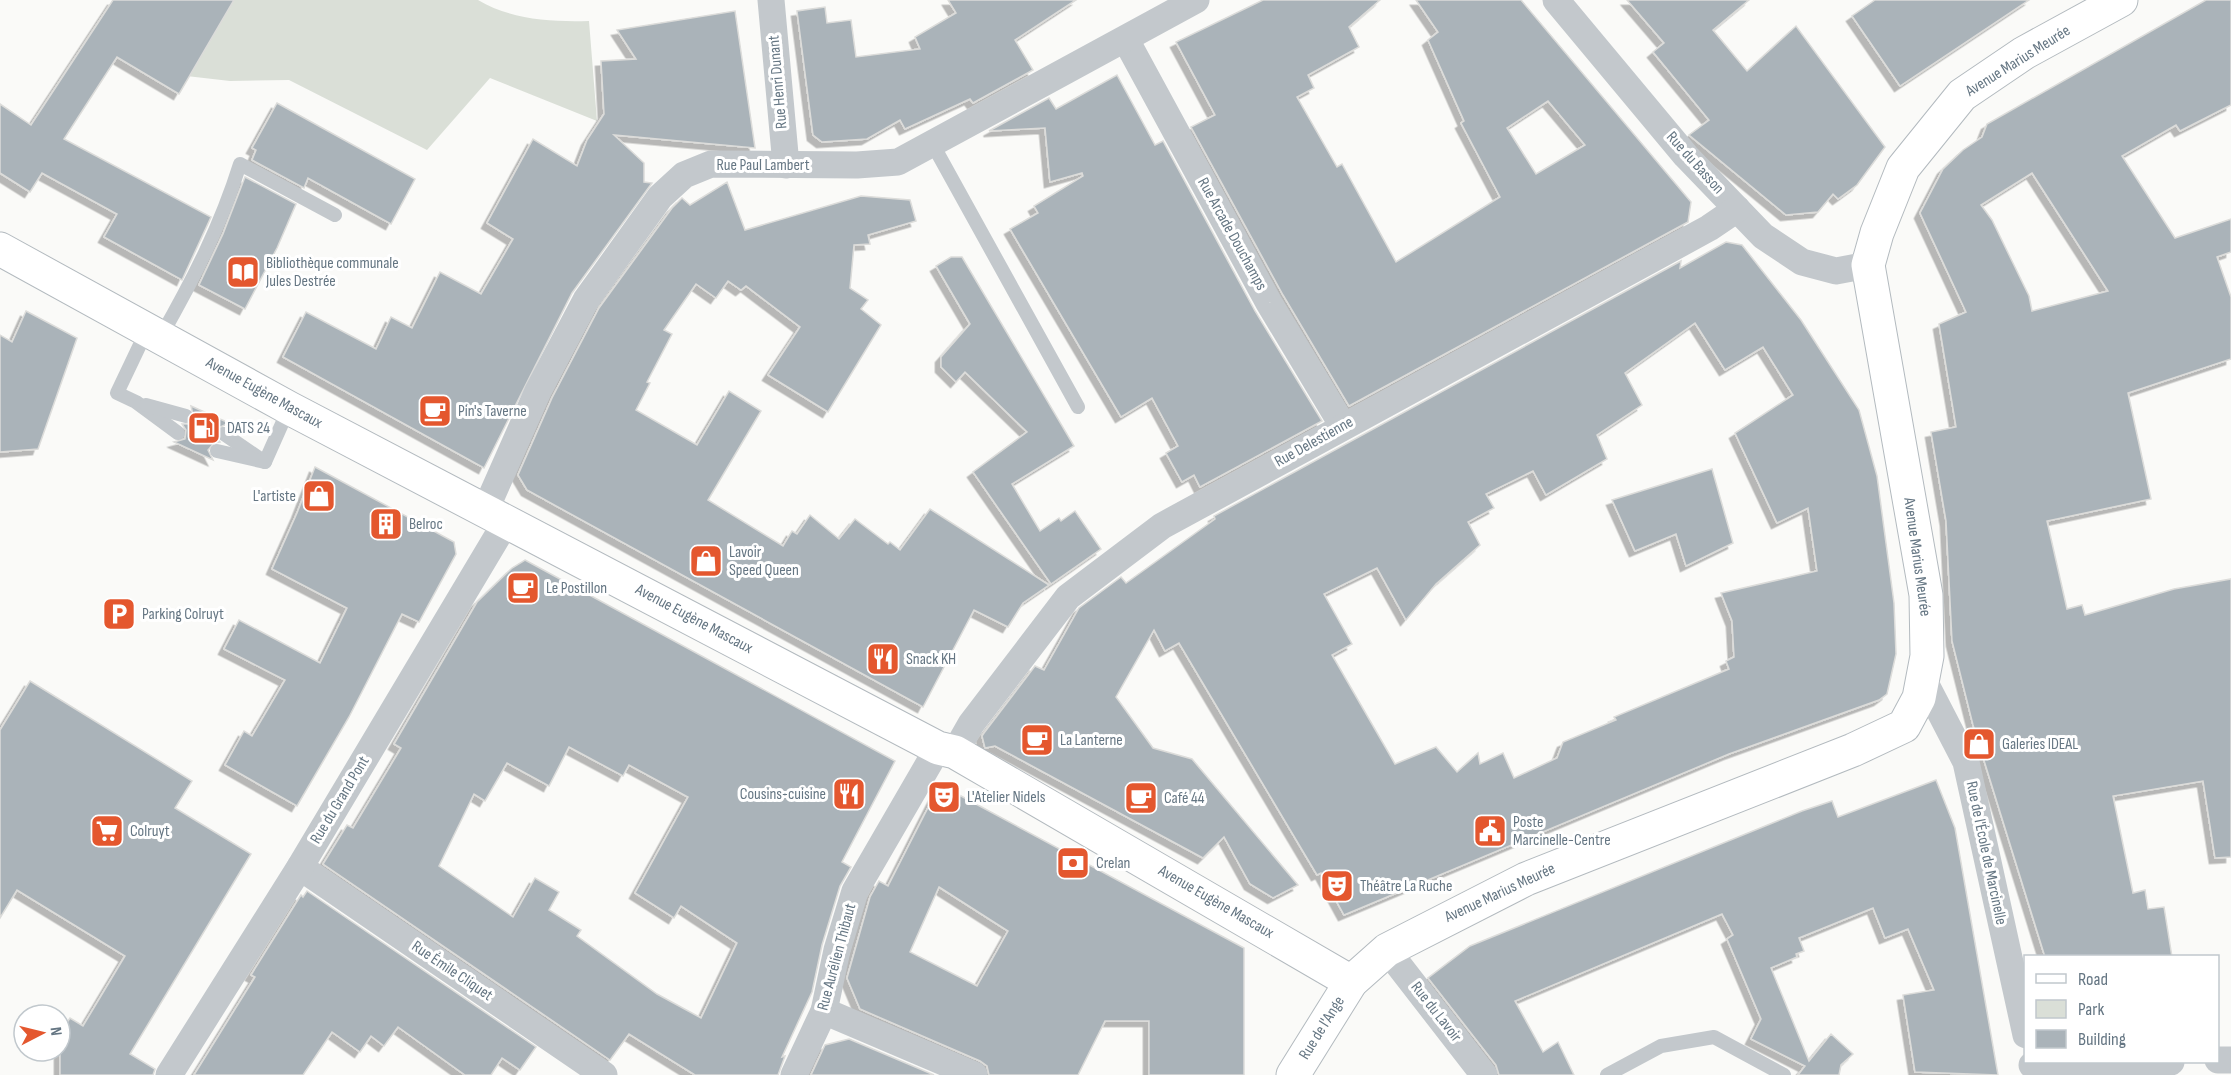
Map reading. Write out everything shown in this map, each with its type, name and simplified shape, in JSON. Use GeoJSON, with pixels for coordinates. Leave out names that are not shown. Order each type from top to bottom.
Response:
{"type":"FeatureCollection","features":[{"type":"Feature","properties":{"kind":"main road","name":"Avenue Marius Meurée"},"geometry":{"type":"LineString","coordinates":[[1352,982],[1387,950],[1526,879],[1904,726],[1919,698],[1927,656],[1926,595],[1868,265],[1877,233],[1904,168],[1962,95],[2024,53],[2121,0]]}},
{"type":"Feature","properties":{"kind":"main road","name":"Avenue Eugène Mascaux"},"geometry":{"type":"LineString","coordinates":[[0,249],[289,408],[947,750],[1352,982]]}},
{"type":"Feature","properties":{"kind":"main road","name":"Rue de l'Ange"},"geometry":{"type":"LineString","coordinates":[[1293,1075],[1352,982]]}},
{"type":"Feature","properties":{"kind":"street","name":"Rue Henri Dunant"},"geometry":{"type":"LineString","coordinates":[[771,0],[786,165]]}},
{"type":"Feature","properties":{"kind":"street","name":"Rue du Basson"},"geometry":{"type":"LineString","coordinates":[[1556,0],[1686,156],[1763,236],[1802,262],[1836,271],[1868,265]]}},
{"type":"Feature","properties":{"kind":"street","name":"Rue Paul Lambert"},"geometry":{"type":"LineString","coordinates":[[496,516],[538,391],[586,300],[660,197],[684,175],[711,164],[786,165],[898,162],[1194,1]]}},
{"type":"Feature","properties":{"kind":"street","name":"Rue Arcade Douchamps"},"geometry":{"type":"LineString","coordinates":[[1126,40],[1269,303],[1343,426]]}},
{"type":"Feature","properties":{"kind":"street","name":"Rue Delestienne"},"geometry":{"type":"LineString","coordinates":[[947,750],[977,715],[1068,597],[1162,526],[1709,228],[1737,209]]}},
{"type":"Feature","properties":{"kind":"street","name":"Rue du Grand Pont"},"geometry":{"type":"LineString","coordinates":[[169,1075],[300,867],[496,516]]}},
{"type":"Feature","properties":{"kind":"street","name":"Rue de l'École de Marcinelle"},"geometry":{"type":"LineString","coordinates":[[1923,679],[1965,762],[2024,1030]]}},
{"type":"Feature","properties":{"kind":"street","name":"Rue Aurélien Thibaut"},"geometry":{"type":"LineString","coordinates":[[794,1075],[824,1011],[837,950],[855,891],[947,750]]}},
{"type":"Feature","properties":{"kind":"street","name":"Rue Émile Cliquet"},"geometry":{"type":"LineString","coordinates":[[300,867],[604,1075]]}},
{"type":"Feature","properties":{"kind":"street","name":"Rue du Lavoir"},"geometry":{"type":"LineString","coordinates":[[1387,950],[1484,1075]]}},
{"type":"Feature","properties":{"kind":"street"},"geometry":{"type":"LineString","coordinates":[[824,1011],[974,1075]]}},
{"type":"Feature","properties":{"kind":"street"},"geometry":{"type":"LineString","coordinates":[[2030,1067],[2143,1063]]}},
{"type":"Feature","properties":{"kind":"lane"},"geometry":{"type":"LineString","coordinates":[[932,144],[1078,407]]}},
{"type":"Feature","properties":{"kind":"lane"},"geometry":{"type":"LineString","coordinates":[[178,433],[135,402],[117,393],[154,332],[200,266],[226,209],[240,164],[335,214]]}},
{"type":"Feature","properties":{"kind":"lane"},"geometry":{"type":"LineString","coordinates":[[135,402],[186,416]]}},
{"type":"Feature","properties":{"kind":"lane"},"geometry":{"type":"LineString","coordinates":[[265,462],[289,408]]}},
{"type":"Feature","properties":{"kind":"lane"},"geometry":{"type":"LineString","coordinates":[[224,434],[265,462]]}},
{"type":"Feature","properties":{"kind":"lane"},"geometry":{"type":"LineString","coordinates":[[217,450],[265,462]]}},
{"type":"Feature","properties":{"kind":"lane"},"geometry":{"type":"LineString","coordinates":[[1607,1075],[1661,1046],[1714,1037],[1784,1075]]}},
{"type":"Feature","properties":{"kind":"green space"},"geometry":{"type":"Polygon","coordinates":[[[197,0],[478,0],[518,16],[560,21],[589,21],[597,121],[490,78],[427,150],[289,80],[230,81],[169,74],[197,0]]]}},
{"type":"Feature","properties":{"kind":"building"},"geometry":{"type":"Polygon","coordinates":[[[113,0],[234,0],[179,94],[117,57],[64,139],[211,217],[182,280],[104,237],[117,214],[42,173],[30,192],[0,173],[0,104],[31,125],[113,0]]]}},
{"type":"Feature","properties":{"kind":"building"},"geometry":{"type":"Polygon","coordinates":[[[948,0],[1076,0],[1015,40],[1033,70],[973,103],[970,99],[905,129],[900,120],[867,139],[822,142],[813,135],[797,11],[825,7],[827,23],[851,20],[856,57],[920,49],[915,37],[956,13],[948,0]]]}},
{"type":"Feature","properties":{"kind":"building"},"geometry":{"type":"Polygon","coordinates":[[[1263,0],[1380,0],[1349,27],[1359,47],[1308,75],[1314,88],[1297,97],[1337,167],[1342,164],[1396,262],[1500,197],[1461,123],[1464,121],[1428,40],[1438,32],[1416,0],[1521,0],[1691,202],[1688,222],[1349,406],[1283,295],[1191,127],[1215,115],[1176,42],[1263,0]],[[1548,101],[1507,128],[1536,174],[1585,145],[1548,101]]]}},
{"type":"Feature","properties":{"kind":"building"},"geometry":{"type":"Polygon","coordinates":[[[1627,0],[1749,0],[1713,30],[1747,71],[1796,26],[1885,147],[1857,185],[1838,199],[1833,194],[1818,212],[1786,215],[1689,135],[1709,120],[1653,52],[1664,43],[1627,0]]]}},
{"type":"Feature","properties":{"kind":"building"},"geometry":{"type":"Polygon","coordinates":[[[1875,0],[2029,0],[1900,86],[1852,16],[1875,0]]]}},
{"type":"Feature","properties":{"kind":"building"},"geometry":{"type":"Polygon","coordinates":[[[2206,0],[2231,0],[2231,105],[2180,131],[2176,125],[2122,156],[2175,238],[2231,219],[2231,252],[2217,257],[2231,297],[2231,359],[2128,393],[2151,499],[2047,521],[2067,609],[2082,605],[2085,615],[2174,589],[2231,579],[2231,857],[2215,858],[2203,781],[2113,796],[2133,893],[2145,890],[2148,909],[2164,907],[2172,955],[2044,955],[1973,725],[1952,641],[1946,521],[1931,432],[1956,427],[1939,324],[1966,312],[1920,213],[1943,169],[1963,150],[1982,137],[1987,124],[2206,0]],[[2032,173],[1981,205],[1992,220],[2029,296],[2032,311],[2108,291],[2032,173]]]}},
{"type":"Feature","properties":{"kind":"building"},"geometry":{"type":"Polygon","coordinates":[[[735,11],[755,148],[614,135],[644,163],[644,182],[652,183],[572,293],[484,468],[283,357],[306,312],[376,349],[391,317],[412,328],[440,272],[481,294],[513,239],[487,223],[533,139],[577,166],[587,140],[604,114],[601,61],[636,59],[617,30],[735,11]]]}},
{"type":"Feature","properties":{"kind":"building"},"geometry":{"type":"Polygon","coordinates":[[[1117,75],[1155,145],[1163,141],[1255,311],[1322,421],[1200,487],[1194,475],[1182,482],[1166,453],[1178,446],[1152,398],[1121,417],[1010,229],[1038,213],[1034,206],[1083,176],[1082,173],[1050,182],[1045,128],[989,131],[1049,98],[1056,109],[1117,75]]]}},
{"type":"Feature","properties":{"kind":"building"},"geometry":{"type":"Polygon","coordinates":[[[277,103],[415,179],[391,224],[308,178],[304,188],[252,160],[256,150],[252,148],[277,103]]]}},
{"type":"Feature","properties":{"kind":"building"},"geometry":{"type":"Polygon","coordinates":[[[245,177],[296,204],[277,248],[245,309],[199,285],[223,234],[245,177]]]}},
{"type":"Feature","properties":{"kind":"building"},"geometry":{"type":"Polygon","coordinates":[[[727,182],[745,230],[861,196],[910,200],[916,221],[868,235],[870,244],[854,245],[850,288],[868,300],[861,309],[881,325],[828,412],[768,375],[800,327],[746,286],[741,290],[728,281],[716,298],[696,284],[664,330],[672,334],[647,382],[650,383],[636,410],[697,445],[729,391],[761,411],[708,500],[783,546],[792,531],[797,534],[810,515],[839,539],[855,519],[888,544],[890,542],[900,550],[930,509],[1049,585],[1023,603],[1008,627],[974,610],[923,707],[527,490],[518,475],[552,398],[599,308],[672,208],[682,198],[690,205],[727,182]]]}},
{"type":"Feature","properties":{"kind":"building"},"geometry":{"type":"Polygon","coordinates":[[[1726,242],[1742,245],[1801,320],[1859,410],[1877,476],[1894,603],[1896,654],[1887,694],[1879,700],[1729,754],[1344,915],[1321,873],[1317,875],[1179,643],[1165,651],[1154,630],[1116,697],[1153,748],[1192,759],[1298,885],[1273,898],[1250,884],[1224,837],[1203,858],[995,746],[985,748],[982,736],[984,733],[1035,666],[1044,670],[1079,608],[1121,577],[1126,583],[1215,519],[1214,516],[1681,261],[1680,268],[1726,242]],[[1695,323],[1625,373],[1642,405],[1597,435],[1607,459],[1546,495],[1533,471],[1486,494],[1494,508],[1468,522],[1480,545],[1436,584],[1406,620],[1377,568],[1324,594],[1352,644],[1332,655],[1395,764],[1436,747],[1457,772],[1478,753],[1480,764],[1503,753],[1514,778],[1557,758],[1563,742],[1616,720],[1614,717],[1729,669],[1726,661],[1734,657],[1732,621],[1721,593],[1817,571],[1808,508],[1777,523],[1735,433],[1793,395],[1763,347],[1725,370],[1695,323]]]}},
{"type":"Feature","properties":{"kind":"building"},"geometry":{"type":"Polygon","coordinates":[[[951,257],[962,257],[1074,446],[1012,484],[1040,531],[1059,518],[1061,521],[1075,511],[1101,549],[1051,584],[973,472],[1027,432],[965,372],[956,382],[941,367],[941,357],[970,324],[936,266],[951,257]]]}},
{"type":"Feature","properties":{"kind":"building"},"geometry":{"type":"Polygon","coordinates":[[[26,311],[77,338],[38,449],[0,452],[0,335],[12,342],[26,311]]]}},
{"type":"Feature","properties":{"kind":"building","name":"DATS 24"},"geometry":{"type":"Polygon","coordinates":[[[191,406],[229,423],[216,429],[216,437],[220,442],[214,443],[208,450],[213,460],[174,442],[185,439],[186,430],[182,424],[189,424],[194,419],[191,406]]]}},
{"type":"Feature","properties":{"kind":"building"},"geometry":{"type":"Polygon","coordinates":[[[315,467],[454,542],[456,554],[419,622],[402,614],[349,717],[297,806],[225,765],[244,731],[252,736],[285,680],[224,649],[239,620],[320,663],[347,608],[272,569],[315,467]]]}},
{"type":"Feature","properties":{"kind":"building"},"geometry":{"type":"Polygon","coordinates":[[[1712,469],[1733,543],[1686,566],[1676,534],[1635,551],[1612,500],[1712,469]]]}},
{"type":"Feature","properties":{"kind":"building"},"geometry":{"type":"Polygon","coordinates":[[[525,560],[895,761],[842,862],[851,867],[840,886],[822,945],[812,992],[782,1057],[785,1056],[778,1075],[695,1075],[629,1034],[610,1060],[323,864],[347,825],[353,828],[401,748],[394,744],[477,602],[512,568],[525,560]],[[569,747],[549,786],[507,763],[485,801],[474,794],[439,866],[513,917],[535,878],[559,892],[549,910],[581,930],[577,936],[657,994],[701,1018],[737,943],[681,906],[674,918],[635,893],[688,797],[629,765],[623,776],[569,747]]]}},
{"type":"Feature","properties":{"kind":"building","name":"Colruyt"},"geometry":{"type":"Polygon","coordinates":[[[30,681],[192,781],[175,808],[251,854],[130,1054],[155,1069],[153,1075],[60,1075],[60,1063],[72,1063],[72,1019],[83,1026],[125,956],[17,890],[0,918],[0,730],[30,681]]]}},
{"type":"Feature","properties":{"kind":"building"},"geometry":{"type":"Polygon","coordinates":[[[1936,780],[1955,828],[1998,1075],[1915,1072],[1903,995],[1934,990],[1908,929],[1885,938],[1873,908],[1799,938],[1804,951],[1796,954],[1797,957],[1771,968],[1809,1061],[1831,1034],[1853,1054],[1841,1065],[1839,1075],[1798,1075],[1805,1066],[1751,1039],[1761,1019],[1727,939],[1733,935],[1722,914],[1515,1001],[1543,1052],[1558,1042],[1574,1075],[1499,1075],[1496,1065],[1428,978],[1470,946],[1802,811],[1832,801],[1838,817],[1936,780]]]}},
{"type":"Feature","properties":{"kind":"building"},"geometry":{"type":"Polygon","coordinates":[[[948,789],[1244,948],[1244,1075],[1149,1075],[1149,1021],[1105,1021],[1078,1075],[989,1075],[987,1066],[980,1061],[860,1009],[847,978],[870,897],[879,881],[888,886],[936,792],[948,789]],[[939,887],[910,952],[977,986],[1008,931],[939,887]]]}},
{"type":"Feature","properties":{"kind":"building"},"geometry":{"type":"Polygon","coordinates":[[[307,891],[536,1047],[520,1070],[502,1058],[491,1075],[465,1075],[398,1027],[384,1046],[371,1036],[360,1052],[332,1032],[303,1075],[194,1075],[255,977],[251,975],[301,895],[303,897],[307,891]]]}},
{"type":"Feature","properties":{"kind":"building"},"geometry":{"type":"Polygon","coordinates":[[[849,1039],[934,1075],[811,1075],[825,1045],[849,1039]]]}},
{"type":"Feature","properties":{"kind":"place","name":"Bibliothèque communale Jules Destrée"},"geometry":{"type":"Point","coordinates":[243,272]}},
{"type":"Feature","properties":{"kind":"place","name":"Pin's Taverne"},"geometry":{"type":"Point","coordinates":[435,411]}},
{"type":"Feature","properties":{"kind":"place","name":"DATS 24"},"geometry":{"type":"Point","coordinates":[204,428]}},
{"type":"Feature","properties":{"kind":"place","name":"L'artiste"},"geometry":{"type":"Point","coordinates":[319,496]}},
{"type":"Feature","properties":{"kind":"place","name":"Belroc"},"geometry":{"type":"Point","coordinates":[386,524]}},
{"type":"Feature","properties":{"kind":"place","name":"Lavoir Speed Queen"},"geometry":{"type":"Point","coordinates":[706,561]}},
{"type":"Feature","properties":{"kind":"place","name":"Le Postillon"},"geometry":{"type":"Point","coordinates":[523,588]}},
{"type":"Feature","properties":{"kind":"place","name":"Parking Colruyt"},"geometry":{"type":"Point","coordinates":[119,614]}},
{"type":"Feature","properties":{"kind":"place","name":"Snack KH"},"geometry":{"type":"Point","coordinates":[883,659]}},
{"type":"Feature","properties":{"kind":"place","name":"La Lanterne"},"geometry":{"type":"Point","coordinates":[1037,740]}},
{"type":"Feature","properties":{"kind":"place","name":"Galeries IDEAL"},"geometry":{"type":"Point","coordinates":[1979,744]}},
{"type":"Feature","properties":{"kind":"place","name":"Cousins-cuisine"},"geometry":{"type":"Point","coordinates":[849,794]}},
{"type":"Feature","properties":{"kind":"place","name":"L'Atelier Nidels"},"geometry":{"type":"Point","coordinates":[944,797]}},
{"type":"Feature","properties":{"kind":"place","name":"Café 44"},"geometry":{"type":"Point","coordinates":[1141,798]}},
{"type":"Feature","properties":{"kind":"place","name":"Colruyt"},"geometry":{"type":"Point","coordinates":[107,831]}},
{"type":"Feature","properties":{"kind":"place","name":"Poste Marcinelle-Centre"},"geometry":{"type":"Point","coordinates":[1490,831]}},
{"type":"Feature","properties":{"kind":"place","name":"Crelan"},"geometry":{"type":"Point","coordinates":[1073,863]}},
{"type":"Feature","properties":{"kind":"place","name":"Théâtre La Ruche"},"geometry":{"type":"Point","coordinates":[1337,886]}}]}
